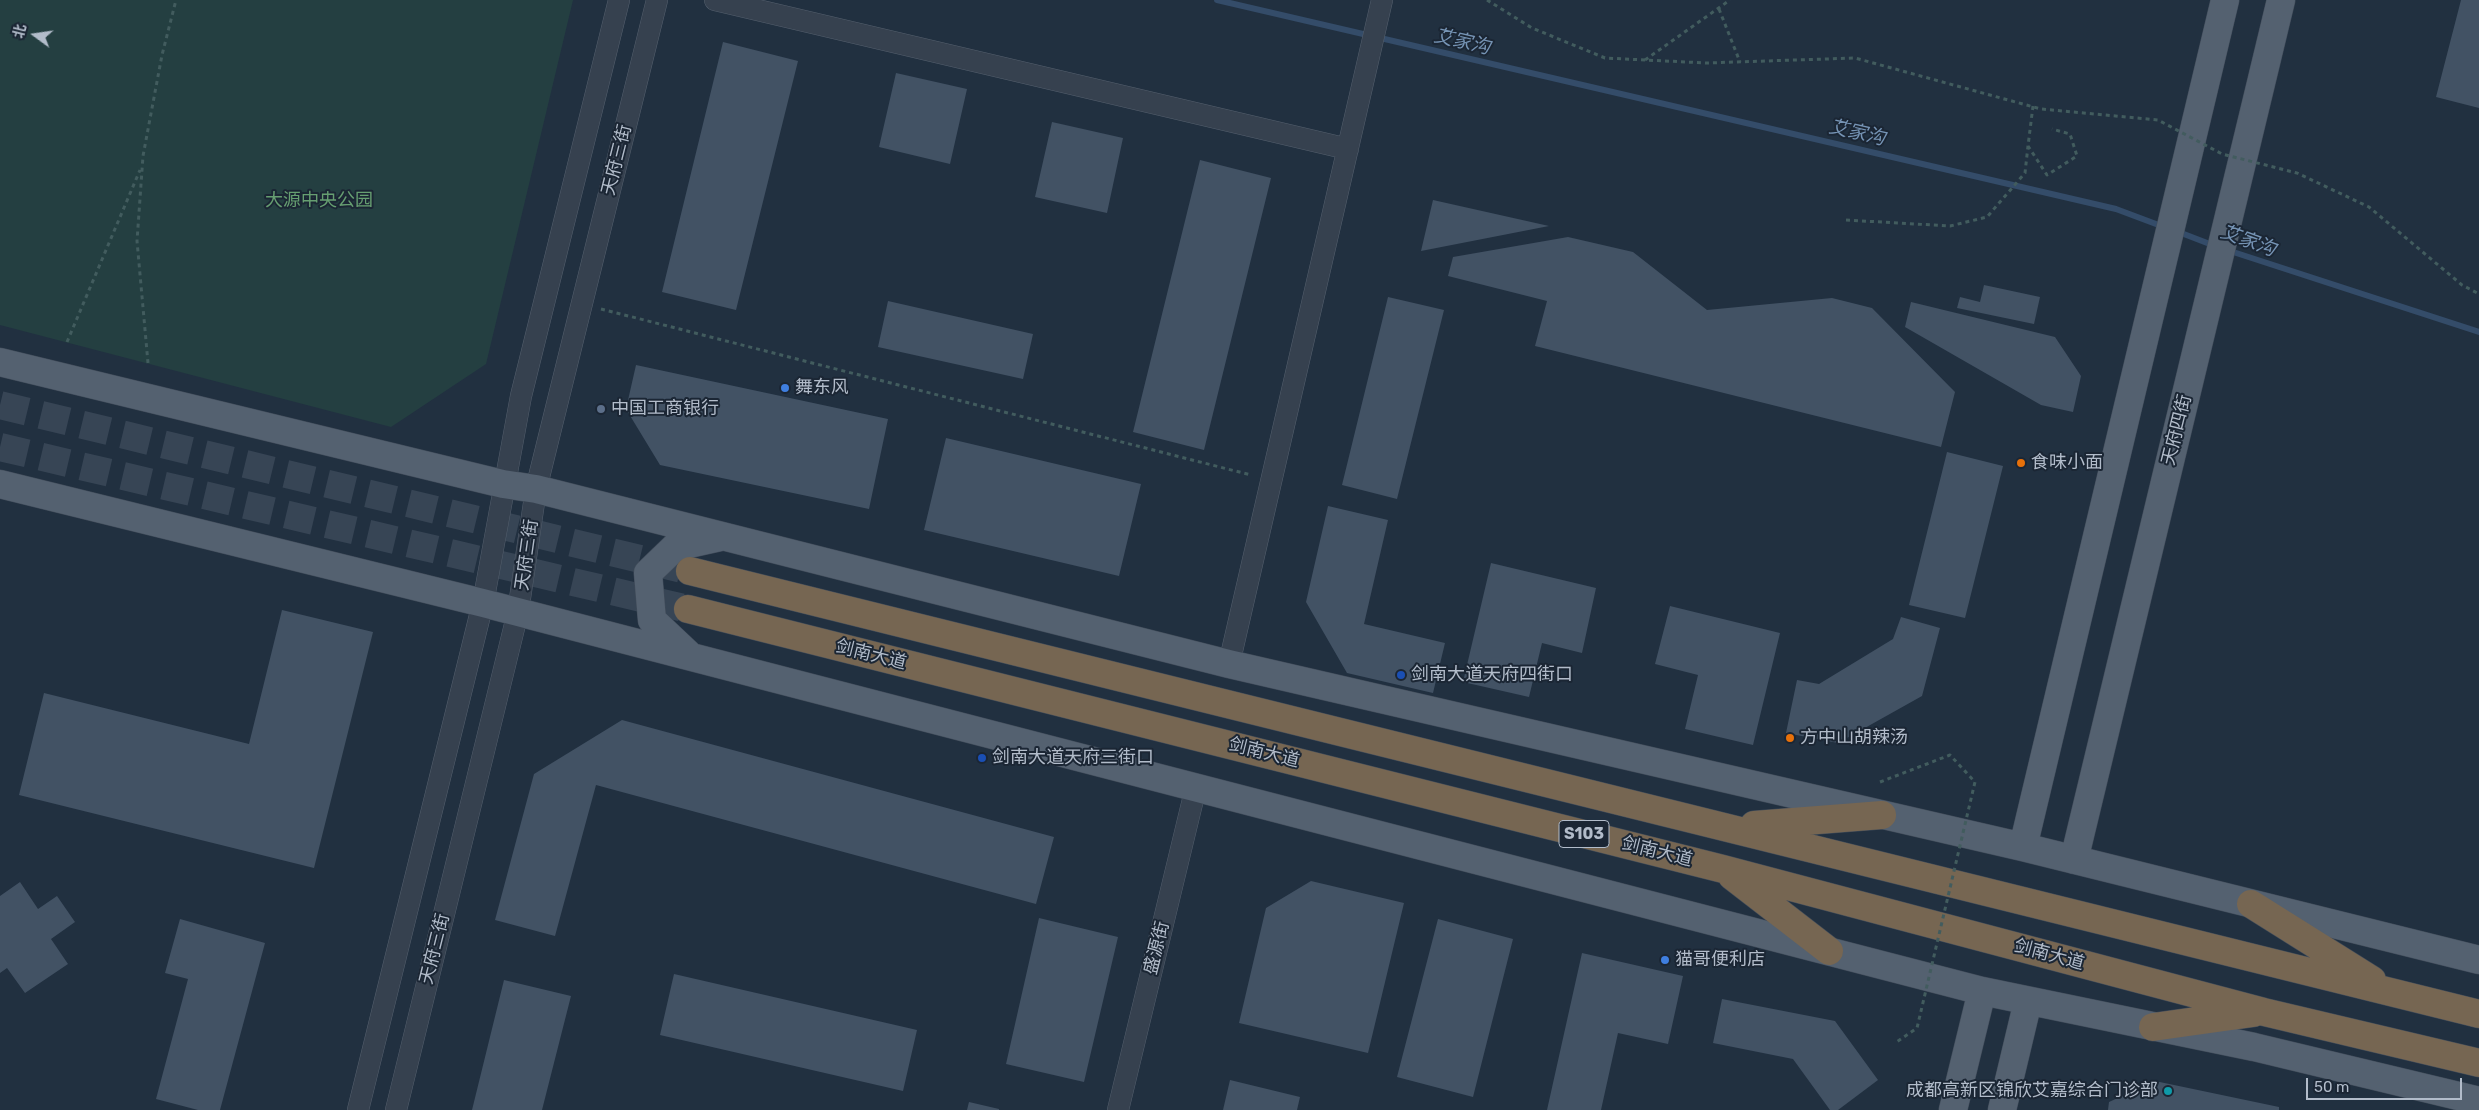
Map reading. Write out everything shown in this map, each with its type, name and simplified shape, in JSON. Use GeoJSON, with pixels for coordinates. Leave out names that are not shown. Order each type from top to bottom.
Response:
{"type":"FeatureCollection","features":[{"type":"Feature","properties":{"kind":"highway","name":"S103"},"geometry":{"type":"LineString","coordinates":[[690,571],[2479,1014]]}},
{"type":"Feature","properties":{"kind":"highway","name":"剑南大道"},"geometry":{"type":"LineString","coordinates":[[688,609],[1723,868],[2264,1012],[2479,1063]]}},
{"type":"Feature","properties":{"kind":"highway"},"geometry":{"type":"LineString","coordinates":[[1730,827],[1882,815]]}},
{"type":"Feature","properties":{"kind":"highway"},"geometry":{"type":"LineString","coordinates":[[1723,868],[1829,951]]}},
{"type":"Feature","properties":{"kind":"highway"},"geometry":{"type":"LineString","coordinates":[[2251,904],[2392,993]]}},
{"type":"Feature","properties":{"kind":"highway"},"geometry":{"type":"LineString","coordinates":[[2153,1027],[2264,1012]]}},
{"type":"Feature","properties":{"kind":"main road"},"geometry":{"type":"LineString","coordinates":[[2023,847],[2225,0]]}},
{"type":"Feature","properties":{"kind":"main road","name":"天府四街"},"geometry":{"type":"LineString","coordinates":[[2074,860],[2281,0]]}},
{"type":"Feature","properties":{"kind":"main road"},"geometry":{"type":"LineString","coordinates":[[0,362],[504,484],[536,489],[1229,664],[2023,847],[2479,960]]}},
{"type":"Feature","properties":{"kind":"main road"},"geometry":{"type":"LineString","coordinates":[[0,484],[483,603],[1196,786],[1982,991],[2254,1047],[2479,1101]]}},
{"type":"Feature","properties":{"kind":"main road"},"geometry":{"type":"LineString","coordinates":[[690,656],[652,620],[648,573],[676,547],[726,536]]}},
{"type":"Feature","properties":{"kind":"main road"},"geometry":{"type":"LineString","coordinates":[[1953,1110],[1982,991]]}},
{"type":"Feature","properties":{"kind":"main road"},"geometry":{"type":"LineString","coordinates":[[2002,1110],[2028,1001]]}},
{"type":"Feature","properties":{"kind":"street","name":"天府三街"},"geometry":{"type":"LineString","coordinates":[[358,1110],[483,603],[521,396],[619,0]]}},
{"type":"Feature","properties":{"kind":"street","name":"天府三街"},"geometry":{"type":"LineString","coordinates":[[396,1110],[518,612],[536,489],[657,0]]}},
{"type":"Feature","properties":{"kind":"street"},"geometry":{"type":"LineString","coordinates":[[715,0],[1348,149]]}},
{"type":"Feature","properties":{"kind":"street"},"geometry":{"type":"LineString","coordinates":[[1229,664],[1382,0]]}},
{"type":"Feature","properties":{"kind":"street","name":"盛源街"},"geometry":{"type":"LineString","coordinates":[[1118,1110],[1196,786]]}},
{"type":"Feature","properties":{"kind":"path"},"geometry":{"type":"LineString","coordinates":[[148,363],[137,241],[142,165],[162,55],[176,0]]}},
{"type":"Feature","properties":{"kind":"path"},"geometry":{"type":"LineString","coordinates":[[1487,0],[1532,28],[1605,58],[1706,64],[1856,58],[2033,106],[2158,120],[2222,154],[2297,172],[2369,207],[2462,285],[2479,294]]}},
{"type":"Feature","properties":{"kind":"path"},"geometry":{"type":"LineString","coordinates":[[1644,60],[1730,0]]}},
{"type":"Feature","properties":{"kind":"path"},"geometry":{"type":"LineString","coordinates":[[1719,8],[1740,62]]}},
{"type":"Feature","properties":{"kind":"path"},"geometry":{"type":"LineString","coordinates":[[1846,220],[1950,226],[1987,217],[2025,173],[2033,106]]}},
{"type":"Feature","properties":{"kind":"path"},"geometry":{"type":"LineString","coordinates":[[2028,146],[2047,175],[2077,156],[2070,134],[2052,129]]}},
{"type":"Feature","properties":{"kind":"path"},"geometry":{"type":"LineString","coordinates":[[68,342],[142,165]]}},
{"type":"Feature","properties":{"kind":"path"},"geometry":{"type":"LineString","coordinates":[[581,304],[1271,480]]}},
{"type":"Feature","properties":{"kind":"path"},"geometry":{"type":"LineString","coordinates":[[1880,782],[1950,755],[1975,782],[1916,1028],[1895,1042]]}},
{"type":"Feature","properties":{"kind":"green space","name":"大源中央公园"},"geometry":{"type":"Polygon","coordinates":[[[0,0],[573,0],[486,364],[391,427],[0,325],[0,0]]]}},
{"type":"Feature","properties":{"kind":"building"},"geometry":{"type":"Polygon","coordinates":[[[2461,0],[2479,0],[2479,108],[2436,97],[2461,0]]]}},
{"type":"Feature","properties":{"kind":"building"},"geometry":{"type":"Polygon","coordinates":[[[723,42],[798,61],[736,310],[662,292],[723,42]]]}},
{"type":"Feature","properties":{"kind":"building"},"geometry":{"type":"Polygon","coordinates":[[[896,73],[967,89],[950,164],[879,147],[896,73]]]}},
{"type":"Feature","properties":{"kind":"building"},"geometry":{"type":"Polygon","coordinates":[[[1052,122],[1123,138],[1107,213],[1035,197],[1052,122]]]}},
{"type":"Feature","properties":{"kind":"building"},"geometry":{"type":"Polygon","coordinates":[[[1200,160],[1271,178],[1204,450],[1133,432],[1200,160]]]}},
{"type":"Feature","properties":{"kind":"building"},"geometry":{"type":"Polygon","coordinates":[[[1433,200],[1549,226],[1421,251],[1433,200]]]}},
{"type":"Feature","properties":{"kind":"building"},"geometry":{"type":"Polygon","coordinates":[[[1568,237],[1633,252],[1707,310],[1832,298],[1872,308],[1955,392],[1941,447],[1535,346],[1547,301],[1448,276],[1453,257],[1568,237]]]}},
{"type":"Feature","properties":{"kind":"building"},"geometry":{"type":"Polygon","coordinates":[[[1984,285],[2040,297],[2034,324],[1957,308],[1960,297],[1980,302],[1984,285]]]}},
{"type":"Feature","properties":{"kind":"building"},"geometry":{"type":"Polygon","coordinates":[[[1388,297],[1444,310],[1397,499],[1342,485],[1388,297]]]}},
{"type":"Feature","properties":{"kind":"building"},"geometry":{"type":"Polygon","coordinates":[[[888,301],[1033,334],[1023,379],[878,347],[888,301]]]}},
{"type":"Feature","properties":{"kind":"building"},"geometry":{"type":"Polygon","coordinates":[[[1911,302],[2055,337],[2081,376],[2073,412],[2041,405],[1905,327],[1911,302]]]}},
{"type":"Feature","properties":{"kind":"building"},"geometry":{"type":"Polygon","coordinates":[[[636,365],[888,419],[869,509],[660,465],[626,409],[636,365]]]}},
{"type":"Feature","properties":{"kind":"building"},"geometry":{"type":"Polygon","coordinates":[[[946,438],[1141,484],[1119,576],[924,530],[946,438]]]}},
{"type":"Feature","properties":{"kind":"building"},"geometry":{"type":"Polygon","coordinates":[[[1947,452],[2003,466],[1965,618],[1909,605],[1947,452]]]}},
{"type":"Feature","properties":{"kind":"building"},"geometry":{"type":"Polygon","coordinates":[[[1328,506],[1388,520],[1364,624],[1445,643],[1433,693],[1347,673],[1306,602],[1328,506]]]}},
{"type":"Feature","properties":{"kind":"building"},"geometry":{"type":"Polygon","coordinates":[[[1491,563],[1596,588],[1582,653],[1542,643],[1529,697],[1463,682],[1491,563]]]}},
{"type":"Feature","properties":{"kind":"building"},"geometry":{"type":"Polygon","coordinates":[[[1670,606],[1780,633],[1753,745],[1685,729],[1698,675],[1655,664],[1670,606]]]}},
{"type":"Feature","properties":{"kind":"building"},"geometry":{"type":"Polygon","coordinates":[[[282,610],[373,632],[314,868],[19,795],[44,693],[249,744],[282,610]]]}},
{"type":"Feature","properties":{"kind":"building"},"geometry":{"type":"Polygon","coordinates":[[[1901,617],[1940,628],[1922,696],[1838,743],[1786,733],[1797,680],[1819,684],[1893,639],[1901,617]]]}},
{"type":"Feature","properties":{"kind":"building"},"geometry":{"type":"Polygon","coordinates":[[[622,720],[1054,837],[1036,904],[596,785],[555,936],[495,920],[534,774],[622,720]]]}},
{"type":"Feature","properties":{"kind":"building"},"geometry":{"type":"Polygon","coordinates":[[[1311,881],[1404,903],[1368,1053],[1239,1023],[1266,908],[1311,881]]]}},
{"type":"Feature","properties":{"kind":"building"},"geometry":{"type":"Polygon","coordinates":[[[20,882],[38,909],[57,896],[75,922],[51,939],[68,964],[25,993],[7,968],[0,973],[0,896],[20,882]]]}},
{"type":"Feature","properties":{"kind":"building"},"geometry":{"type":"Polygon","coordinates":[[[1039,918],[1118,937],[1084,1082],[1006,1064],[1039,918]]]}},
{"type":"Feature","properties":{"kind":"building"},"geometry":{"type":"Polygon","coordinates":[[[180,919],[265,943],[220,1110],[198,1110],[156,1099],[188,979],[165,973],[180,919]]]}},
{"type":"Feature","properties":{"kind":"building"},"geometry":{"type":"Polygon","coordinates":[[[1438,919],[1513,939],[1473,1097],[1397,1077],[1438,919]]]}},
{"type":"Feature","properties":{"kind":"building"},"geometry":{"type":"Polygon","coordinates":[[[1582,953],[1683,976],[1668,1044],[1618,1033],[1601,1110],[1547,1110],[1582,953]]]}},
{"type":"Feature","properties":{"kind":"building"},"geometry":{"type":"Polygon","coordinates":[[[674,974],[917,1030],[903,1091],[660,1035],[674,974]]]}},
{"type":"Feature","properties":{"kind":"building"},"geometry":{"type":"Polygon","coordinates":[[[504,980],[571,996],[542,1110],[472,1110],[504,980]]]}},
{"type":"Feature","properties":{"kind":"building"},"geometry":{"type":"Polygon","coordinates":[[[1722,999],[1835,1021],[1878,1080],[1838,1110],[1830,1110],[1793,1059],[1713,1043],[1722,999]]]}},
{"type":"Feature","properties":{"kind":"building"},"geometry":{"type":"Polygon","coordinates":[[[1230,1080],[1300,1097],[1297,1110],[1223,1110],[1230,1080]]]}},
{"type":"Feature","properties":{"kind":"building","name":"成都高新区锦欣艾嘉综合门诊部"},"geometry":{"type":"Polygon","coordinates":[[[2155,1081],[2279,1107],[2279,1110],[2108,1110],[2109,1102],[2155,1081]]]}},
{"type":"Feature","properties":{"kind":"building"},"geometry":{"type":"Polygon","coordinates":[[[969,1102],[999,1109],[999,1110],[967,1110],[969,1102]]]}},
{"type":"Feature","properties":{"kind":"waterway","name":"艾家沟"},"geometry":{"type":"LineString","coordinates":[[1217,0],[2116,209],[2164,227]]}},
{"type":"Feature","properties":{"kind":"waterway","name":"艾家沟"},"geometry":{"type":"LineString","coordinates":[[2176,231],[2215,246]]}},
{"type":"Feature","properties":{"kind":"waterway","name":"艾家沟"},"geometry":{"type":"LineString","coordinates":[[2227,250],[2479,332]]}},
{"type":"Feature","properties":{"kind":"tunnel"},"geometry":{"type":"LineString","coordinates":[[0,405],[690,571]]}},
{"type":"Feature","properties":{"kind":"tunnel"},"geometry":{"type":"LineString","coordinates":[[0,447],[688,609]]}},
{"type":"Feature","properties":{"kind":"place","name":"舞东风"},"geometry":{"type":"Point","coordinates":[785,388]}},
{"type":"Feature","properties":{"kind":"place","name":"中国工商银行"},"geometry":{"type":"Point","coordinates":[601,409]}},
{"type":"Feature","properties":{"kind":"place","name":"食味小面"},"geometry":{"type":"Point","coordinates":[2021,463]}},
{"type":"Feature","properties":{"kind":"place","name":"剑南大道天府四街口"},"geometry":{"type":"Point","coordinates":[1401,675]}},
{"type":"Feature","properties":{"kind":"place","name":"方中山胡辣汤"},"geometry":{"type":"Point","coordinates":[1790,738]}},
{"type":"Feature","properties":{"kind":"place","name":"剑南大道天府三街口"},"geometry":{"type":"Point","coordinates":[982,758]}},
{"type":"Feature","properties":{"kind":"place","name":"猫哥便利店"},"geometry":{"type":"Point","coordinates":[1665,960]}},
{"type":"Feature","properties":{"kind":"place","name":"成都高新区锦欣艾嘉综合门诊部"},"geometry":{"type":"Point","coordinates":[2168,1091]}}]}
